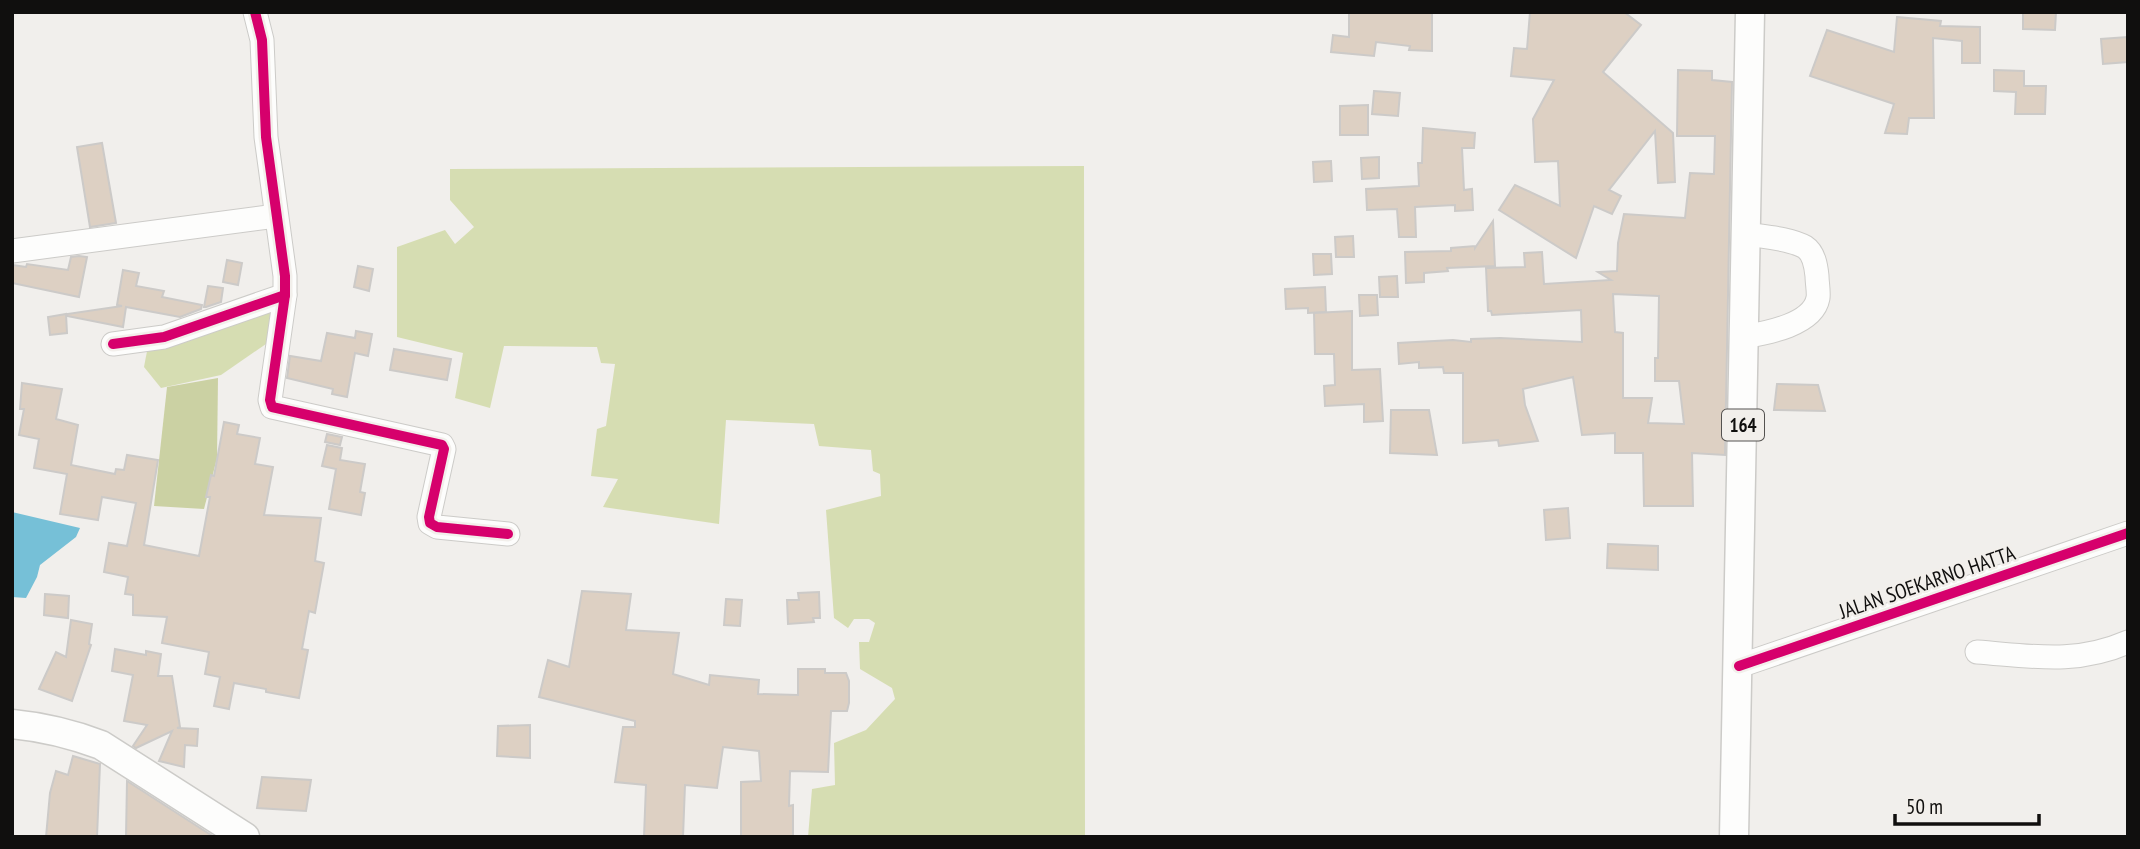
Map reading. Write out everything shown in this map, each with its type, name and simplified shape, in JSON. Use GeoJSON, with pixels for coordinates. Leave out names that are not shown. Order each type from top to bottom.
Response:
{"type":"FeatureCollection","features":[{"type":"Feature","properties":{"kind":"main road","name":"164"},"geometry":{"type":"LineString","coordinates":[[1734,837],[1750,12]]}},
{"type":"Feature","properties":{"kind":"main road"},"geometry":{"type":"LineString","coordinates":[[12,724],[53,730],[101,745],[244,837]]}},
{"type":"Feature","properties":{"kind":"street"},"geometry":{"type":"LineString","coordinates":[[255,12],[262,40],[266,137],[285,295],[270,400],[272,407],[442,445],[444,449],[430,523],[437,527],[508,534]]}},
{"type":"Feature","properties":{"kind":"street"},"geometry":{"type":"LineString","coordinates":[[12,251],[276,216]]}},
{"type":"Feature","properties":{"kind":"street"},"geometry":{"type":"LineString","coordinates":[[1744,337],[1773,331],[1798,321],[1818,300],[1814,259],[1805,248],[1746,233]]}},
{"type":"Feature","properties":{"kind":"street"},"geometry":{"type":"LineString","coordinates":[[113,344],[164,337],[285,295]]}},
{"type":"Feature","properties":{"kind":"street","name":"JALAN SOEKARNO HATTA"},"geometry":{"type":"LineString","coordinates":[[1738,666],[2128,534]]}},
{"type":"Feature","properties":{"kind":"street"},"geometry":{"type":"LineString","coordinates":[[1977,652],[2075,658],[2106,651],[2128,642]]}},
{"type":"Feature","properties":{"kind":"green space"},"geometry":{"type":"Polygon","coordinates":[[[1084,166],[1085,837],[808,837],[812,789],[835,785],[834,743],[866,730],[895,699],[892,688],[860,669],[859,642],[869,642],[875,623],[869,619],[854,619],[848,628],[834,618],[826,510],[881,496],[880,474],[873,471],[871,450],[819,446],[814,424],[726,420],[719,524],[603,507],[618,479],[591,476],[597,429],[606,426],[615,364],[601,363],[597,347],[504,346],[490,408],[455,398],[463,353],[397,337],[397,247],[445,230],[455,244],[474,227],[450,200],[450,169],[1084,166]]]}},
{"type":"Feature","properties":{"kind":"green space"},"geometry":{"type":"Polygon","coordinates":[[[281,300],[279,335],[221,375],[161,388],[144,367],[148,346],[281,300]]]}},
{"type":"Feature","properties":{"kind":"green space"},"geometry":{"type":"Polygon","coordinates":[[[218,378],[217,458],[204,509],[154,506],[167,387],[218,378]]]}},
{"type":"Feature","properties":{"kind":"water"},"geometry":{"type":"Polygon","coordinates":[[[12,512],[80,528],[76,537],[40,565],[26,598],[12,597],[12,512]]]}},
{"type":"Feature","properties":{"kind":"building"},"geometry":{"type":"Polygon","coordinates":[[[1349,12],[1432,12],[1432,51],[1409,50],[1410,46],[1376,42],[1374,56],[1331,52],[1333,35],[1349,37],[1349,12]]]}},
{"type":"Feature","properties":{"kind":"building"},"geometry":{"type":"Polygon","coordinates":[[[1530,12],[1624,12],[1641,25],[1603,72],[1673,133],[1675,182],[1658,183],[1655,131],[1609,190],[1621,196],[1612,214],[1594,206],[1576,258],[1499,210],[1515,185],[1560,206],[1558,161],[1535,162],[1533,119],[1554,80],[1511,76],[1514,48],[1527,49],[1530,12]]]}},
{"type":"Feature","properties":{"kind":"building"},"geometry":{"type":"Polygon","coordinates":[[[2023,12],[2056,12],[2055,30],[2023,29],[2023,12]]]}},
{"type":"Feature","properties":{"kind":"building"},"geometry":{"type":"Polygon","coordinates":[[[1897,17],[1941,21],[1940,26],[1980,27],[1980,63],[1962,63],[1962,41],[1933,38],[1934,118],[1909,118],[1907,134],[1885,133],[1894,104],[1810,76],[1827,30],[1894,52],[1897,17]]]}},
{"type":"Feature","properties":{"kind":"building"},"geometry":{"type":"Polygon","coordinates":[[[2127,37],[2128,62],[2103,64],[2101,39],[2127,37]]]}},
{"type":"Feature","properties":{"kind":"building"},"geometry":{"type":"Polygon","coordinates":[[[1678,70],[1712,71],[1712,80],[1732,82],[1725,455],[1692,453],[1693,506],[1644,506],[1643,453],[1615,453],[1615,433],[1582,435],[1573,377],[1523,389],[1525,405],[1538,441],[1499,446],[1498,440],[1463,443],[1463,373],[1444,373],[1443,367],[1419,368],[1419,362],[1399,364],[1398,343],[1453,340],[1471,342],[1471,339],[1500,338],[1582,342],[1581,310],[1492,315],[1491,311],[1488,311],[1486,268],[1525,267],[1524,253],[1542,252],[1544,284],[1611,280],[1598,272],[1617,271],[1618,243],[1624,214],[1685,218],[1690,173],[1714,174],[1715,136],[1677,136],[1678,70]],[[1613,294],[1615,332],[1623,333],[1623,398],[1652,398],[1648,423],[1684,424],[1679,381],[1655,381],[1659,296],[1613,294]]]}},
{"type":"Feature","properties":{"kind":"building"},"geometry":{"type":"Polygon","coordinates":[[[1994,70],[2024,71],[2024,86],[2046,86],[2045,114],[2015,114],[2016,92],[1994,91],[1994,70]]]}},
{"type":"Feature","properties":{"kind":"building"},"geometry":{"type":"Polygon","coordinates":[[[1374,91],[1400,93],[1398,116],[1372,114],[1374,91]]]}},
{"type":"Feature","properties":{"kind":"building"},"geometry":{"type":"Polygon","coordinates":[[[1368,105],[1368,135],[1340,135],[1340,106],[1368,105]]]}},
{"type":"Feature","properties":{"kind":"building"},"geometry":{"type":"Polygon","coordinates":[[[1423,128],[1475,133],[1474,148],[1462,148],[1464,190],[1472,189],[1473,210],[1455,211],[1455,205],[1415,207],[1416,237],[1399,237],[1397,209],[1367,210],[1366,189],[1419,186],[1418,163],[1422,163],[1423,128]]]}},
{"type":"Feature","properties":{"kind":"building"},"geometry":{"type":"Polygon","coordinates":[[[102,143],[116,223],[90,227],[77,147],[102,143]]]}},
{"type":"Feature","properties":{"kind":"building"},"geometry":{"type":"Polygon","coordinates":[[[1379,157],[1379,178],[1362,179],[1361,158],[1379,157]]]}},
{"type":"Feature","properties":{"kind":"building"},"geometry":{"type":"Polygon","coordinates":[[[1331,161],[1332,181],[1314,182],[1313,162],[1331,161]]]}},
{"type":"Feature","properties":{"kind":"building"},"geometry":{"type":"Polygon","coordinates":[[[1493,221],[1495,266],[1447,268],[1448,271],[1424,273],[1424,282],[1406,283],[1405,252],[1475,248],[1493,221]]]}},
{"type":"Feature","properties":{"kind":"building"},"geometry":{"type":"Polygon","coordinates":[[[1353,236],[1354,257],[1336,257],[1335,237],[1353,236]]]}},
{"type":"Feature","properties":{"kind":"building"},"geometry":{"type":"Polygon","coordinates":[[[1313,254],[1331,254],[1332,274],[1314,275],[1313,254]]]}},
{"type":"Feature","properties":{"kind":"building"},"geometry":{"type":"Polygon","coordinates":[[[71,257],[87,257],[79,297],[12,283],[12,265],[26,267],[27,264],[68,270],[71,257]]]}},
{"type":"Feature","properties":{"kind":"building"},"geometry":{"type":"Polygon","coordinates":[[[227,260],[242,263],[238,285],[223,282],[227,260]]]}},
{"type":"Feature","properties":{"kind":"building"},"geometry":{"type":"Polygon","coordinates":[[[358,266],[373,269],[369,291],[354,287],[358,266]]]}},
{"type":"Feature","properties":{"kind":"building"},"geometry":{"type":"Polygon","coordinates":[[[123,270],[139,273],[136,286],[164,291],[162,297],[202,305],[201,309],[180,317],[126,307],[123,327],[67,316],[122,306],[117,305],[123,270]]]}},
{"type":"Feature","properties":{"kind":"building"},"geometry":{"type":"Polygon","coordinates":[[[1397,276],[1398,297],[1380,297],[1379,277],[1397,276]]]}},
{"type":"Feature","properties":{"kind":"building"},"geometry":{"type":"Polygon","coordinates":[[[208,286],[223,288],[221,302],[204,307],[208,286]]]}},
{"type":"Feature","properties":{"kind":"building"},"geometry":{"type":"Polygon","coordinates":[[[1325,287],[1326,312],[1308,313],[1308,308],[1286,309],[1285,289],[1325,287]]]}},
{"type":"Feature","properties":{"kind":"building"},"geometry":{"type":"Polygon","coordinates":[[[1359,295],[1377,295],[1378,315],[1360,316],[1359,295]]]}},
{"type":"Feature","properties":{"kind":"building"},"geometry":{"type":"Polygon","coordinates":[[[1352,311],[1352,370],[1380,369],[1383,421],[1364,422],[1364,404],[1325,406],[1324,386],[1335,385],[1334,354],[1315,354],[1314,313],[1352,311]]]}},
{"type":"Feature","properties":{"kind":"building"},"geometry":{"type":"Polygon","coordinates":[[[66,314],[67,333],[50,335],[48,317],[66,314]]]}},
{"type":"Feature","properties":{"kind":"building"},"geometry":{"type":"Polygon","coordinates":[[[356,331],[372,334],[368,356],[355,353],[347,397],[332,394],[333,389],[287,378],[290,356],[321,361],[327,333],[355,338],[356,331]]]}},
{"type":"Feature","properties":{"kind":"building"},"geometry":{"type":"Polygon","coordinates":[[[394,349],[451,359],[447,380],[390,370],[394,349]]]}},
{"type":"Feature","properties":{"kind":"building"},"geometry":{"type":"Polygon","coordinates":[[[22,383],[62,389],[56,419],[78,425],[71,465],[115,474],[116,469],[124,470],[127,455],[158,460],[144,545],[199,556],[210,497],[206,497],[211,475],[214,476],[224,422],[239,425],[237,434],[260,438],[255,464],[273,467],[264,515],[321,518],[315,561],[324,563],[315,613],[309,611],[302,649],[308,650],[299,698],[234,683],[229,709],[214,706],[220,677],[205,674],[209,652],[162,643],[167,617],[133,615],[133,595],[125,594],[128,577],[104,572],[109,543],[127,546],[136,503],[102,497],[98,520],[60,514],[67,474],[34,468],[39,439],[19,435],[24,409],[20,409],[22,383]]]}},
{"type":"Feature","properties":{"kind":"building"},"geometry":{"type":"Polygon","coordinates":[[[1777,384],[1818,385],[1825,411],[1774,410],[1777,384]]]}},
{"type":"Feature","properties":{"kind":"building"},"geometry":{"type":"Polygon","coordinates":[[[1391,410],[1429,410],[1437,455],[1390,453],[1391,410]]]}},
{"type":"Feature","properties":{"kind":"building"},"geometry":{"type":"Polygon","coordinates":[[[327,434],[342,437],[340,445],[325,442],[327,434]]]}},
{"type":"Feature","properties":{"kind":"building"},"geometry":{"type":"Polygon","coordinates":[[[327,445],[342,448],[340,460],[365,464],[360,492],[365,493],[361,515],[329,509],[336,469],[322,466],[327,445]]]}},
{"type":"Feature","properties":{"kind":"building"},"geometry":{"type":"Polygon","coordinates":[[[1568,508],[1570,538],[1546,540],[1544,510],[1568,508]]]}},
{"type":"Feature","properties":{"kind":"building"},"geometry":{"type":"Polygon","coordinates":[[[1608,544],[1658,546],[1658,570],[1607,568],[1608,544]]]}},
{"type":"Feature","properties":{"kind":"building"},"geometry":{"type":"Polygon","coordinates":[[[582,591],[631,594],[626,630],[679,633],[673,674],[709,685],[710,675],[759,680],[758,694],[798,695],[798,669],[825,669],[825,673],[846,673],[849,681],[849,703],[847,711],[831,711],[828,772],[790,771],[789,806],[793,805],[793,837],[741,837],[741,782],[761,781],[759,751],[723,747],[717,788],[685,785],[683,837],[644,837],[646,785],[615,782],[623,727],[635,727],[635,721],[539,697],[548,660],[569,667],[582,591]]]}},
{"type":"Feature","properties":{"kind":"building"},"geometry":{"type":"Polygon","coordinates":[[[819,592],[820,618],[813,618],[814,622],[788,624],[787,600],[799,600],[798,593],[819,592]]]}},
{"type":"Feature","properties":{"kind":"building"},"geometry":{"type":"Polygon","coordinates":[[[45,594],[69,596],[68,618],[44,615],[45,594]]]}},
{"type":"Feature","properties":{"kind":"building"},"geometry":{"type":"Polygon","coordinates":[[[726,599],[742,600],[740,626],[724,625],[726,599]]]}},
{"type":"Feature","properties":{"kind":"building"},"geometry":{"type":"Polygon","coordinates":[[[71,620],[92,624],[91,645],[72,701],[39,689],[56,652],[66,657],[71,620]]]}},
{"type":"Feature","properties":{"kind":"building"},"geometry":{"type":"Polygon","coordinates":[[[115,649],[146,655],[146,651],[161,654],[158,676],[172,676],[180,727],[177,728],[198,729],[197,746],[185,745],[184,767],[159,761],[172,731],[136,748],[133,746],[147,725],[124,721],[133,675],[112,671],[115,649]]]}},
{"type":"Feature","properties":{"kind":"building"},"geometry":{"type":"Polygon","coordinates":[[[530,725],[530,758],[497,756],[498,726],[530,725]]]}},
{"type":"Feature","properties":{"kind":"building"},"geometry":{"type":"Polygon","coordinates":[[[73,756],[100,764],[97,837],[46,837],[50,793],[56,771],[68,775],[73,756]]]}},
{"type":"Feature","properties":{"kind":"building"},"geometry":{"type":"Polygon","coordinates":[[[262,777],[311,780],[306,811],[257,808],[262,777]]]}},
{"type":"Feature","properties":{"kind":"building"},"geometry":{"type":"Polygon","coordinates":[[[127,781],[214,837],[126,837],[127,781]]]}},
{"type":"Feature","properties":{"kind":"cycle path"},"geometry":{"type":"LineString","coordinates":[[113,344],[164,337],[285,295],[285,276],[266,137],[262,40],[255,12]]}},
{"type":"Feature","properties":{"kind":"cycle path"},"geometry":{"type":"LineString","coordinates":[[285,295],[270,400],[272,407],[442,445],[444,449],[430,523],[437,527],[508,534]]}},
{"type":"Feature","properties":{"kind":"cycle path"},"geometry":{"type":"LineString","coordinates":[[1739,666],[2128,533]]}}]}
